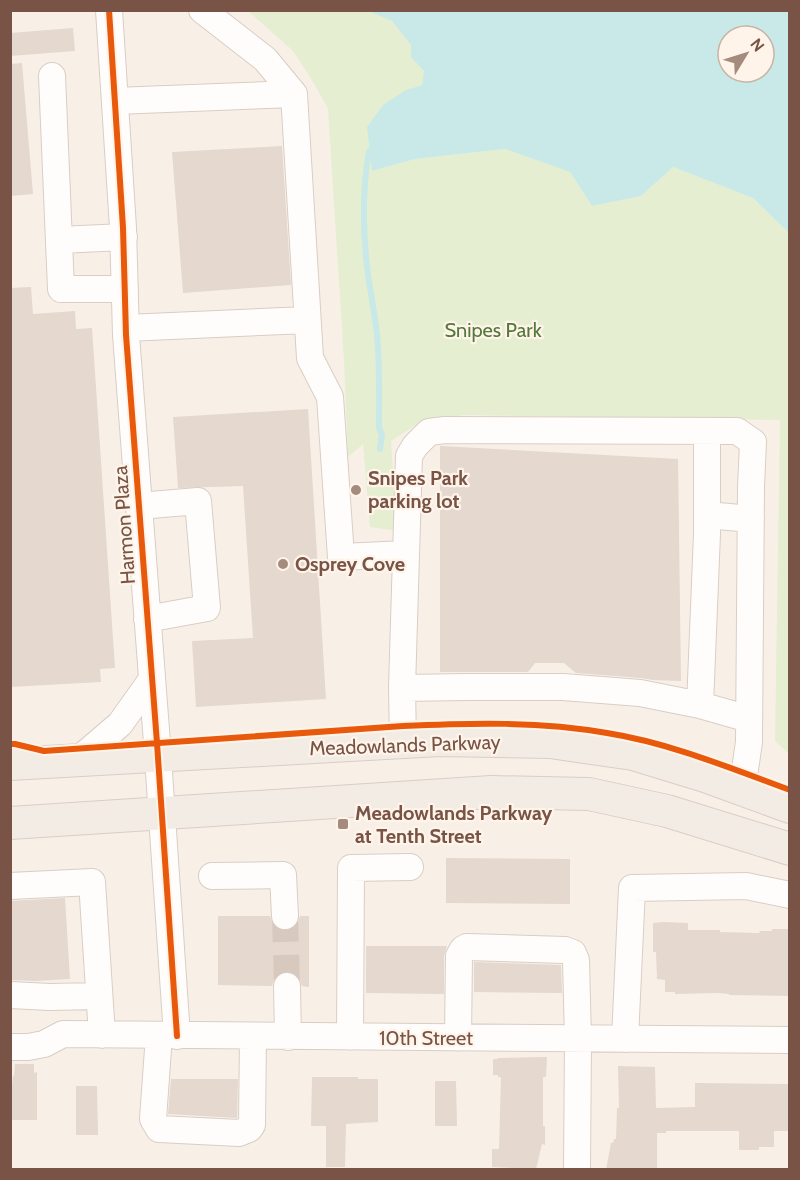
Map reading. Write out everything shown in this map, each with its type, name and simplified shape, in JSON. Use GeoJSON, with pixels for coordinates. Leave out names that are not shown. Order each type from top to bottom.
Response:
{"type":"FeatureCollection","features":[{"type":"Feature","properties":{"kind":"main road","name":"Meadowlands Parkway"},"geometry":{"type":"LineString","coordinates":[[10,764],[440,740],[550,742],[633,754],[705,776],[789,807]]}},
{"type":"Feature","properties":{"kind":"main road"},"geometry":{"type":"LineString","coordinates":[[10,823],[491,792],[589,794],[667,811],[789,849]]}},
{"type":"Feature","properties":{"kind":"street","name":"Harmon Plaza"},"geometry":{"type":"LineString","coordinates":[[109,10],[124,237],[126,328],[161,814],[168,1036],[153,1119],[155,1125],[159,1129],[239,1132],[249,1129],[252,1125],[253,1036]]}},
{"type":"Feature","properties":{"kind":"street"},"geometry":{"type":"LineString","coordinates":[[202,10],[265,58],[294,94],[310,358],[330,397],[341,557],[406,554]]}},
{"type":"Feature","properties":{"kind":"street"},"geometry":{"type":"LineString","coordinates":[[52,76],[61,290],[125,289]]}},
{"type":"Feature","properties":{"kind":"street"},"geometry":{"type":"LineString","coordinates":[[115,102],[294,94]]}},
{"type":"Feature","properties":{"kind":"street"},"geometry":{"type":"LineString","coordinates":[[59,240],[124,237]]}},
{"type":"Feature","properties":{"kind":"street"},"geometry":{"type":"LineString","coordinates":[[126,328],[307,320]]}},
{"type":"Feature","properties":{"kind":"street"},"geometry":{"type":"LineString","coordinates":[[403,742],[402,688],[409,456],[429,432],[445,430],[737,431],[753,442],[749,719],[742,790]]}},
{"type":"Feature","properties":{"kind":"street"},"geometry":{"type":"LineString","coordinates":[[700,705],[707,515],[707,431]]}},
{"type":"Feature","properties":{"kind":"street"},"geometry":{"type":"LineString","coordinates":[[139,506],[198,501],[207,608],[147,619]]}},
{"type":"Feature","properties":{"kind":"street"},"geometry":{"type":"LineString","coordinates":[[707,515],[751,519]]}},
{"type":"Feature","properties":{"kind":"street"},"geometry":{"type":"LineString","coordinates":[[78,760],[120,724],[152,679]]}},
{"type":"Feature","properties":{"kind":"street"},"geometry":{"type":"LineString","coordinates":[[402,688],[563,687],[640,693],[700,705],[749,719]]}},
{"type":"Feature","properties":{"kind":"street"},"geometry":{"type":"LineString","coordinates":[[350,1037],[351,868],[410,867]]}},
{"type":"Feature","properties":{"kind":"street"},"geometry":{"type":"LineString","coordinates":[[212,876],[283,875],[285,916]]}},
{"type":"Feature","properties":{"kind":"street"},"geometry":{"type":"LineString","coordinates":[[10,886],[92,882],[102,1035]]}},
{"type":"Feature","properties":{"kind":"street"},"geometry":{"type":"LineString","coordinates":[[625,1039],[632,888],[746,886],[789,895]]}},
{"type":"Feature","properties":{"kind":"street"},"geometry":{"type":"LineString","coordinates":[[458,1038],[459,956],[467,947],[565,950],[573,953],[576,960],[578,1039],[577,1170]]}},
{"type":"Feature","properties":{"kind":"street"},"geometry":{"type":"LineString","coordinates":[[287,986],[288,1037]]}},
{"type":"Feature","properties":{"kind":"street"},"geometry":{"type":"LineString","coordinates":[[10,995],[99,996]]}},
{"type":"Feature","properties":{"kind":"street","name":"10th Street"},"geometry":{"type":"LineString","coordinates":[[10,1047],[44,1044],[63,1034],[789,1040]]}},
{"type":"Feature","properties":{"kind":"green space","name":"Snipes Park"},"geometry":{"type":"Polygon","coordinates":[[[248,11],[368,11],[392,21],[411,45],[411,57],[425,71],[422,85],[406,90],[372,171],[415,159],[505,149],[570,172],[592,206],[641,196],[673,167],[753,198],[789,233],[789,754],[775,741],[780,420],[464,415],[422,421],[391,441],[397,531],[370,527],[363,444],[348,457],[328,109],[293,51],[248,11]]]}},
{"type":"Feature","properties":{"kind":"water"},"geometry":{"type":"Polygon","coordinates":[[[368,11],[789,11],[789,233],[753,198],[673,167],[641,196],[592,206],[570,172],[505,149],[415,159],[372,171],[367,127],[383,105],[406,90],[422,85],[424,71],[411,57],[411,45],[392,21],[368,11]]]}},
{"type":"Feature","properties":{"kind":"building"},"geometry":{"type":"Polygon","coordinates":[[[73,28],[75,51],[10,56],[10,33],[73,28]]]}},
{"type":"Feature","properties":{"kind":"building"},"geometry":{"type":"Polygon","coordinates":[[[22,63],[33,194],[10,196],[10,64],[22,63]]]}},
{"type":"Feature","properties":{"kind":"building"},"geometry":{"type":"Polygon","coordinates":[[[282,146],[291,285],[183,293],[172,152],[282,146]]]}},
{"type":"Feature","properties":{"kind":"building"},"geometry":{"type":"Polygon","coordinates":[[[31,287],[33,314],[75,311],[76,329],[92,328],[115,668],[100,669],[101,682],[10,687],[10,288],[31,287]]]}},
{"type":"Feature","properties":{"kind":"building","name":"Osprey Cove"},"geometry":{"type":"Polygon","coordinates":[[[308,409],[326,699],[196,707],[192,641],[253,638],[243,486],[178,488],[173,417],[308,409]]]}},
{"type":"Feature","properties":{"kind":"building"},"geometry":{"type":"Polygon","coordinates":[[[440,446],[678,459],[681,681],[576,673],[564,663],[535,663],[528,672],[440,672],[440,446]]]}},
{"type":"Feature","properties":{"kind":"building"},"geometry":{"type":"Polygon","coordinates":[[[446,858],[570,859],[570,904],[446,903],[446,858]]]}},
{"type":"Feature","properties":{"kind":"building"},"geometry":{"type":"Polygon","coordinates":[[[65,898],[70,979],[10,980],[10,901],[65,898]]]}},
{"type":"Feature","properties":{"kind":"building"},"geometry":{"type":"Polygon","coordinates":[[[218,916],[270,916],[273,925],[285,931],[294,928],[300,916],[309,916],[309,987],[302,986],[294,973],[287,971],[274,979],[272,986],[218,985],[218,916]]]}},
{"type":"Feature","properties":{"kind":"building"},"geometry":{"type":"Polygon","coordinates":[[[653,923],[688,923],[688,930],[720,930],[720,932],[760,933],[759,931],[772,931],[772,929],[789,929],[789,996],[665,992],[665,980],[657,979],[656,952],[653,952],[653,923]]]}},
{"type":"Feature","properties":{"kind":"building"},"geometry":{"type":"Polygon","coordinates":[[[366,946],[447,946],[444,956],[444,994],[366,993],[366,946]]]}},
{"type":"Feature","properties":{"kind":"building"},"geometry":{"type":"Polygon","coordinates":[[[474,962],[561,965],[562,993],[474,992],[474,962]]]}},
{"type":"Feature","properties":{"kind":"building"},"geometry":{"type":"Polygon","coordinates":[[[547,1057],[546,1077],[543,1077],[545,1145],[542,1144],[536,1169],[492,1167],[492,1149],[499,1149],[501,1077],[493,1075],[493,1059],[547,1057]]]}},
{"type":"Feature","properties":{"kind":"building"},"geometry":{"type":"Polygon","coordinates":[[[15,1064],[34,1064],[34,1073],[37,1072],[37,1120],[10,1120],[10,1086],[12,1086],[15,1064]]]}},
{"type":"Feature","properties":{"kind":"building"},"geometry":{"type":"Polygon","coordinates":[[[618,1066],[655,1067],[656,1108],[695,1107],[695,1083],[789,1084],[789,1131],[774,1131],[774,1147],[739,1150],[739,1131],[666,1131],[666,1133],[657,1133],[657,1168],[606,1170],[611,1143],[616,1139],[617,1108],[619,1108],[618,1066]]]}},
{"type":"Feature","properties":{"kind":"building"},"geometry":{"type":"Polygon","coordinates":[[[312,1077],[378,1079],[378,1122],[346,1124],[345,1167],[326,1167],[326,1126],[311,1126],[312,1077]]]}},
{"type":"Feature","properties":{"kind":"building"},"geometry":{"type":"Polygon","coordinates":[[[171,1079],[238,1079],[237,1118],[168,1114],[171,1079]]]}},
{"type":"Feature","properties":{"kind":"building"},"geometry":{"type":"Polygon","coordinates":[[[435,1081],[456,1081],[457,1126],[435,1126],[435,1081]]]}},
{"type":"Feature","properties":{"kind":"building"},"geometry":{"type":"Polygon","coordinates":[[[76,1086],[97,1086],[98,1135],[76,1135],[76,1086]]]}},
{"type":"Feature","properties":{"kind":"waterway"},"geometry":{"type":"LineString","coordinates":[[369,151],[364,197],[364,229],[378,347],[379,428],[382,435],[380,449]]}},
{"type":"Feature","properties":{"kind":"tunnel"},"geometry":{"type":"LineString","coordinates":[[285,916],[287,986]]}},
{"type":"Feature","properties":{"kind":"cycle path"},"geometry":{"type":"LineString","coordinates":[[109,10],[123,228],[126,335],[177,1036]]}},
{"type":"Feature","properties":{"kind":"cycle path"},"geometry":{"type":"LineString","coordinates":[[10,744],[44,751],[403,726],[479,724],[556,726],[630,737],[654,743],[790,790]]}},
{"type":"Feature","properties":{"kind":"place","name":"Snipes Park parking lot"},"geometry":{"type":"Point","coordinates":[356,490]}},
{"type":"Feature","properties":{"kind":"place","name":"Osprey Cove"},"geometry":{"type":"Point","coordinates":[283,564]}},
{"type":"Feature","properties":{"kind":"place","name":"Meadowlands Parkway at Tenth Street"},"geometry":{"type":"Point","coordinates":[343,824]}}]}
